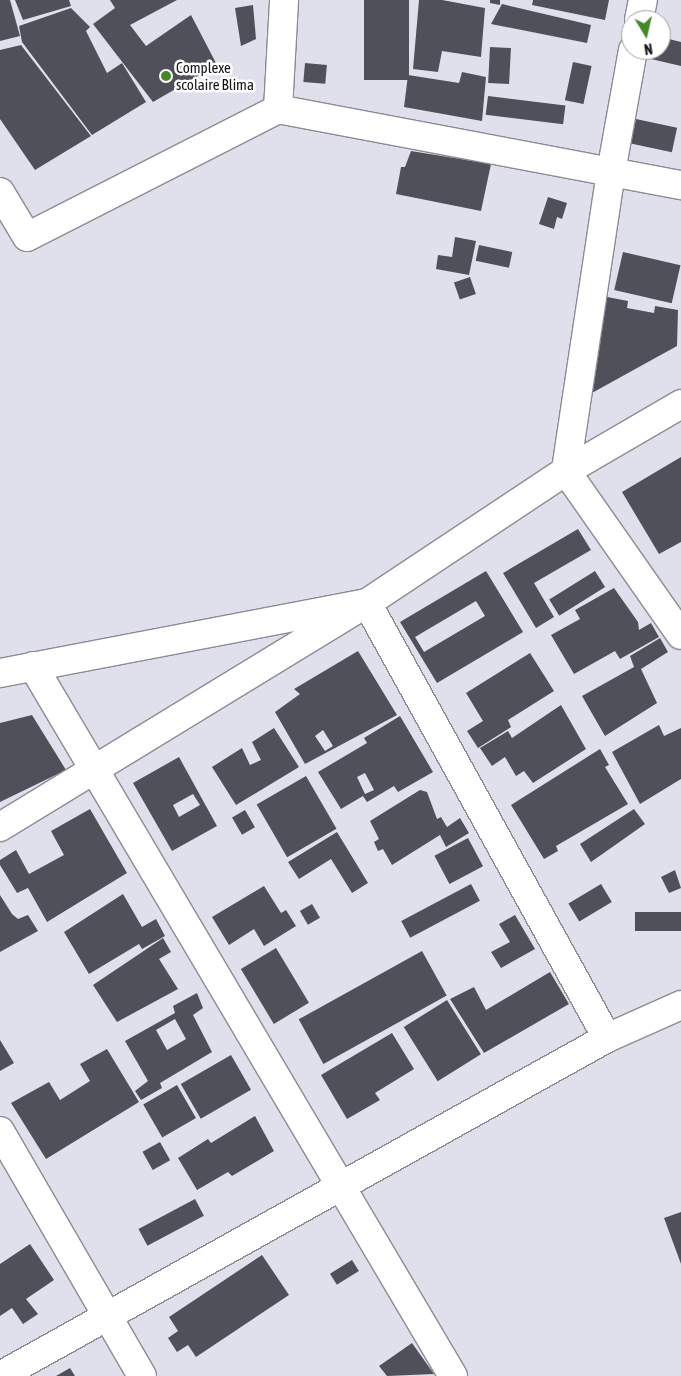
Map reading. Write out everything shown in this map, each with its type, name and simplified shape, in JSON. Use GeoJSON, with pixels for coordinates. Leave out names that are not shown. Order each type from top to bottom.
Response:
{"type":"FeatureCollection","features":[{"type":"Feature","properties":{"kind":"street"},"geometry":{"type":"LineString","coordinates":[[278,109],[284,0]]}},
{"type":"Feature","properties":{"kind":"street"},"geometry":{"type":"LineString","coordinates":[[631,60],[611,172],[566,472],[681,635]]}},
{"type":"Feature","properties":{"kind":"street"},"geometry":{"type":"LineString","coordinates":[[0,192],[27,237],[278,109],[681,185]]}},
{"type":"Feature","properties":{"kind":"street"},"geometry":{"type":"LineString","coordinates":[[0,826],[367,603],[566,472],[681,404]]}},
{"type":"Feature","properties":{"kind":"street"},"geometry":{"type":"LineString","coordinates":[[0,673],[367,603]]}},
{"type":"Feature","properties":{"kind":"street"},"geometry":{"type":"LineString","coordinates":[[367,603],[607,1038]]}},
{"type":"Feature","properties":{"kind":"street"},"geometry":{"type":"LineString","coordinates":[[32,666],[453,1376]]}},
{"type":"Feature","properties":{"kind":"street"},"geometry":{"type":"LineString","coordinates":[[0,1376],[607,1038],[681,1005]]}},
{"type":"Feature","properties":{"kind":"street"},"geometry":{"type":"LineString","coordinates":[[0,1131],[142,1376]]}},
{"type":"Feature","properties":{"kind":"building"},"geometry":{"type":"Polygon","coordinates":[[[0,0],[10,0],[20,36],[0,41],[0,0]]]}},
{"type":"Feature","properties":{"kind":"building"},"geometry":{"type":"Polygon","coordinates":[[[15,0],[69,0],[71,6],[23,20],[15,0]]]}},
{"type":"Feature","properties":{"kind":"building"},"geometry":{"type":"Polygon","coordinates":[[[110,0],[177,0],[130,25],[146,46],[191,15],[217,65],[153,102],[93,24],[115,8],[110,0]]]}},
{"type":"Feature","properties":{"kind":"building"},"geometry":{"type":"Polygon","coordinates":[[[364,0],[409,0],[409,80],[364,80],[364,0]]]}},
{"type":"Feature","properties":{"kind":"building"},"geometry":{"type":"Polygon","coordinates":[[[419,0],[442,0],[485,8],[481,57],[442,51],[438,72],[413,69],[419,0]]]}},
{"type":"Feature","properties":{"kind":"building"},"geometry":{"type":"Polygon","coordinates":[[[490,0],[500,0],[500,5],[490,3],[490,0]]]}},
{"type":"Feature","properties":{"kind":"building"},"geometry":{"type":"Polygon","coordinates":[[[533,0],[609,0],[605,20],[532,5],[533,0]]]}},
{"type":"Feature","properties":{"kind":"building"},"geometry":{"type":"Polygon","coordinates":[[[502,4],[591,25],[587,43],[491,24],[502,4]]]}},
{"type":"Feature","properties":{"kind":"building"},"geometry":{"type":"Polygon","coordinates":[[[253,5],[256,39],[241,46],[235,8],[253,5]]]}},
{"type":"Feature","properties":{"kind":"building"},"geometry":{"type":"Polygon","coordinates":[[[71,8],[90,27],[86,31],[107,73],[122,63],[146,102],[92,135],[22,42],[19,26],[71,8]]]}},
{"type":"Feature","properties":{"kind":"building"},"geometry":{"type":"Polygon","coordinates":[[[671,40],[681,42],[681,66],[655,60],[671,60],[671,40]]]}},
{"type":"Feature","properties":{"kind":"building"},"geometry":{"type":"Polygon","coordinates":[[[21,45],[91,136],[35,170],[0,119],[0,50],[21,45]]]}},
{"type":"Feature","properties":{"kind":"building"},"geometry":{"type":"Polygon","coordinates":[[[490,47],[511,48],[509,84],[488,83],[490,47]]]}},
{"type":"Feature","properties":{"kind":"building"},"geometry":{"type":"Polygon","coordinates":[[[573,62],[592,66],[583,104],[565,100],[573,62]]]}},
{"type":"Feature","properties":{"kind":"building"},"geometry":{"type":"Polygon","coordinates":[[[305,63],[327,65],[325,84],[303,82],[305,63]]]}},
{"type":"Feature","properties":{"kind":"building"},"geometry":{"type":"Polygon","coordinates":[[[462,72],[486,77],[482,121],[404,107],[408,75],[459,83],[462,72]]]}},
{"type":"Feature","properties":{"kind":"building"},"geometry":{"type":"Polygon","coordinates":[[[488,96],[565,106],[563,124],[486,115],[488,96]]]}},
{"type":"Feature","properties":{"kind":"building"},"geometry":{"type":"Polygon","coordinates":[[[636,119],[677,128],[672,152],[631,143],[636,119]]]}},
{"type":"Feature","properties":{"kind":"building"},"geometry":{"type":"Polygon","coordinates":[[[411,151],[491,164],[481,211],[396,194],[401,167],[405,167],[411,151]]]}},
{"type":"Feature","properties":{"kind":"building"},"geometry":{"type":"Polygon","coordinates":[[[548,197],[567,203],[562,219],[557,217],[554,229],[539,224],[548,197]]]}},
{"type":"Feature","properties":{"kind":"building"},"geometry":{"type":"Polygon","coordinates":[[[455,237],[476,241],[469,275],[436,269],[438,255],[452,257],[455,237]]]}},
{"type":"Feature","properties":{"kind":"building"},"geometry":{"type":"Polygon","coordinates":[[[479,245],[512,252],[509,268],[476,261],[479,245]]]}},
{"type":"Feature","properties":{"kind":"building"},"geometry":{"type":"Polygon","coordinates":[[[623,252],[680,265],[672,303],[614,290],[623,252]]]}},
{"type":"Feature","properties":{"kind":"building"},"geometry":{"type":"Polygon","coordinates":[[[470,277],[476,294],[460,300],[454,283],[470,277]]]}},
{"type":"Feature","properties":{"kind":"building"},"geometry":{"type":"Polygon","coordinates":[[[602,296],[628,301],[627,308],[654,313],[655,306],[678,310],[677,346],[581,399],[602,296]]]}},
{"type":"Feature","properties":{"kind":"building"},"geometry":{"type":"Polygon","coordinates":[[[681,457],[681,542],[659,554],[622,492],[681,457]]]}},
{"type":"Feature","properties":{"kind":"building"},"geometry":{"type":"Polygon","coordinates":[[[578,529],[591,550],[534,583],[554,617],[536,628],[503,573],[578,529]]]}},
{"type":"Feature","properties":{"kind":"building"},"geometry":{"type":"Polygon","coordinates":[[[486,571],[523,632],[437,683],[400,622],[486,571]],[[476,601],[415,637],[424,652],[485,616],[476,601]]]}},
{"type":"Feature","properties":{"kind":"building"},"geometry":{"type":"Polygon","coordinates":[[[595,571],[605,587],[559,616],[549,600],[595,571]]]}},
{"type":"Feature","properties":{"kind":"building"},"geometry":{"type":"Polygon","coordinates":[[[614,588],[638,622],[639,630],[651,623],[659,637],[620,659],[615,651],[574,674],[551,635],[580,619],[575,610],[614,588]]]}},
{"type":"Feature","properties":{"kind":"building"},"geometry":{"type":"Polygon","coordinates":[[[660,638],[668,652],[641,669],[657,703],[605,736],[582,696],[634,667],[630,656],[660,638]]]}},
{"type":"Feature","properties":{"kind":"building"},"geometry":{"type":"Polygon","coordinates":[[[358,651],[397,715],[305,764],[275,712],[300,694],[294,689],[358,651]],[[323,730],[315,736],[325,751],[333,746],[323,730]]]}},
{"type":"Feature","properties":{"kind":"building"},"geometry":{"type":"Polygon","coordinates":[[[530,653],[554,691],[508,720],[511,727],[478,748],[467,731],[483,721],[466,693],[530,653]]]}},
{"type":"Feature","properties":{"kind":"building"},"geometry":{"type":"Polygon","coordinates":[[[561,705],[586,749],[533,783],[524,771],[516,776],[505,757],[492,766],[480,748],[508,731],[512,738],[561,705]]]}},
{"type":"Feature","properties":{"kind":"building"},"geometry":{"type":"Polygon","coordinates":[[[32,715],[66,770],[0,802],[0,723],[32,715]]]}},
{"type":"Feature","properties":{"kind":"building"},"geometry":{"type":"Polygon","coordinates":[[[400,716],[433,772],[398,792],[394,786],[367,802],[363,796],[341,809],[318,772],[367,743],[364,738],[400,716]],[[365,773],[357,777],[365,794],[374,790],[365,773]]]}},
{"type":"Feature","properties":{"kind":"building"},"geometry":{"type":"Polygon","coordinates":[[[659,725],[664,736],[681,728],[681,779],[640,804],[612,752],[659,725]]]}},
{"type":"Feature","properties":{"kind":"building"},"geometry":{"type":"Polygon","coordinates":[[[274,728],[299,767],[236,805],[212,767],[242,748],[250,765],[261,760],[252,742],[274,728]]]}},
{"type":"Feature","properties":{"kind":"building"},"geometry":{"type":"Polygon","coordinates":[[[600,749],[609,765],[605,767],[628,804],[556,846],[558,851],[544,859],[511,805],[600,749]]]}},
{"type":"Feature","properties":{"kind":"building"},"geometry":{"type":"Polygon","coordinates":[[[179,757],[217,826],[172,851],[133,783],[179,757]],[[193,794],[173,805],[179,817],[200,805],[193,794]]]}},
{"type":"Feature","properties":{"kind":"building"},"geometry":{"type":"Polygon","coordinates":[[[306,776],[336,829],[287,857],[257,804],[306,776]]]}},
{"type":"Feature","properties":{"kind":"building"},"geometry":{"type":"Polygon","coordinates":[[[420,790],[427,792],[437,819],[441,817],[447,827],[460,818],[469,833],[446,847],[440,835],[392,865],[383,849],[378,851],[374,842],[379,839],[370,821],[420,790]]]}},
{"type":"Feature","properties":{"kind":"building"},"geometry":{"type":"Polygon","coordinates":[[[90,809],[127,873],[47,922],[28,888],[17,893],[0,865],[0,860],[16,850],[29,874],[64,855],[51,831],[90,809]]]}},
{"type":"Feature","properties":{"kind":"building"},"geometry":{"type":"Polygon","coordinates":[[[634,809],[645,824],[591,862],[580,844],[634,809]]]}},
{"type":"Feature","properties":{"kind":"building"},"geometry":{"type":"Polygon","coordinates":[[[245,810],[255,827],[242,835],[232,818],[245,810]]]}},
{"type":"Feature","properties":{"kind":"building"},"geometry":{"type":"Polygon","coordinates":[[[337,832],[368,883],[352,893],[331,859],[299,879],[288,862],[337,832]]]}},
{"type":"Feature","properties":{"kind":"building"},"geometry":{"type":"Polygon","coordinates":[[[468,838],[483,866],[449,884],[434,856],[468,838]]]}},
{"type":"Feature","properties":{"kind":"building"},"geometry":{"type":"Polygon","coordinates":[[[675,870],[681,888],[669,893],[661,877],[675,870]]]}},
{"type":"Feature","properties":{"kind":"building"},"geometry":{"type":"Polygon","coordinates":[[[471,884],[480,901],[410,938],[401,921],[471,884]]]}},
{"type":"Feature","properties":{"kind":"building"},"geometry":{"type":"Polygon","coordinates":[[[601,884],[612,902],[579,922],[568,904],[601,884]]]}},
{"type":"Feature","properties":{"kind":"building"},"geometry":{"type":"Polygon","coordinates":[[[264,886],[281,913],[286,910],[296,926],[264,946],[254,929],[229,945],[212,917],[264,886]]]}},
{"type":"Feature","properties":{"kind":"building"},"geometry":{"type":"Polygon","coordinates":[[[123,894],[142,927],[156,919],[165,936],[142,949],[139,944],[89,974],[64,932],[123,894]]]}},
{"type":"Feature","properties":{"kind":"building"},"geometry":{"type":"Polygon","coordinates":[[[0,895],[12,914],[18,919],[28,915],[38,931],[0,952],[0,895]]]}},
{"type":"Feature","properties":{"kind":"building"},"geometry":{"type":"Polygon","coordinates":[[[312,904],[320,918],[308,925],[300,911],[312,904]]]}},
{"type":"Feature","properties":{"kind":"building"},"geometry":{"type":"Polygon","coordinates":[[[635,912],[681,912],[681,931],[635,931],[635,912]]]}},
{"type":"Feature","properties":{"kind":"building"},"geometry":{"type":"Polygon","coordinates":[[[515,915],[535,949],[501,968],[491,952],[510,942],[499,924],[515,915]]]}},
{"type":"Feature","properties":{"kind":"building"},"geometry":{"type":"Polygon","coordinates":[[[163,938],[171,952],[159,959],[178,989],[117,1022],[93,985],[163,938]]]}},
{"type":"Feature","properties":{"kind":"building"},"geometry":{"type":"Polygon","coordinates":[[[276,948],[309,1003],[274,1024],[241,969],[276,948]]]}},
{"type":"Feature","properties":{"kind":"building"},"geometry":{"type":"Polygon","coordinates":[[[422,951],[447,996],[323,1064],[299,1019],[422,951]]]}},
{"type":"Feature","properties":{"kind":"building"},"geometry":{"type":"Polygon","coordinates":[[[550,972],[569,1004],[484,1053],[450,999],[474,987],[486,1010],[550,972]]]}},
{"type":"Feature","properties":{"kind":"building"},"geometry":{"type":"Polygon","coordinates":[[[197,993],[203,1008],[193,1015],[212,1052],[160,1083],[162,1088],[141,1100],[135,1091],[148,1081],[125,1041],[175,1013],[173,1006],[197,993]],[[175,1019],[156,1030],[167,1050],[186,1039],[175,1019]]]}},
{"type":"Feature","properties":{"kind":"building"},"geometry":{"type":"Polygon","coordinates":[[[447,1000],[481,1054],[438,1081],[404,1027],[447,1000]]]}},
{"type":"Feature","properties":{"kind":"building"},"geometry":{"type":"Polygon","coordinates":[[[392,1033],[414,1069],[375,1093],[380,1100],[347,1119],[321,1075],[392,1033]]]}},
{"type":"Feature","properties":{"kind":"building"},"geometry":{"type":"Polygon","coordinates":[[[0,1040],[14,1063],[0,1071],[0,1040]]]}},
{"type":"Feature","properties":{"kind":"building"},"geometry":{"type":"Polygon","coordinates":[[[107,1049],[139,1102],[46,1159],[11,1103],[49,1082],[60,1100],[90,1081],[80,1064],[107,1049]]]}},
{"type":"Feature","properties":{"kind":"building"},"geometry":{"type":"Polygon","coordinates":[[[231,1055],[251,1090],[201,1119],[181,1084],[231,1055]]]}},
{"type":"Feature","properties":{"kind":"building"},"geometry":{"type":"Polygon","coordinates":[[[177,1085],[196,1118],[162,1137],[143,1104],[177,1085]]]}},
{"type":"Feature","properties":{"kind":"building"},"geometry":{"type":"Polygon","coordinates":[[[255,1116],[274,1151],[232,1176],[228,1172],[197,1190],[178,1158],[208,1139],[211,1143],[255,1116]]]}},
{"type":"Feature","properties":{"kind":"building"},"geometry":{"type":"Polygon","coordinates":[[[160,1142],[170,1160],[153,1170],[143,1152],[160,1142]]]}},
{"type":"Feature","properties":{"kind":"building"},"geometry":{"type":"Polygon","coordinates":[[[195,1199],[204,1216],[147,1246],[138,1229],[195,1199]]]}},
{"type":"Feature","properties":{"kind":"building"},"geometry":{"type":"Polygon","coordinates":[[[681,1212],[681,1264],[664,1218],[681,1212]]]}},
{"type":"Feature","properties":{"kind":"building"},"geometry":{"type":"Polygon","coordinates":[[[30,1244],[54,1280],[26,1299],[38,1314],[23,1324],[12,1308],[0,1316],[0,1264],[30,1244]]]}},
{"type":"Feature","properties":{"kind":"building"},"geometry":{"type":"Polygon","coordinates":[[[262,1255],[289,1295],[196,1357],[188,1345],[177,1352],[168,1338],[178,1331],[169,1317],[262,1255]]]}},
{"type":"Feature","properties":{"kind":"building"},"geometry":{"type":"Polygon","coordinates":[[[352,1260],[359,1271],[337,1285],[330,1274],[352,1260]]]}},
{"type":"Feature","properties":{"kind":"building"},"geometry":{"type":"Polygon","coordinates":[[[412,1343],[434,1374],[387,1376],[379,1366],[412,1343]]]}},
{"type":"Feature","properties":{"kind":"building"},"geometry":{"type":"Polygon","coordinates":[[[70,1368],[75,1376],[56,1376],[70,1368]]]}},
{"type":"Feature","properties":{"kind":"place","name":"Complexe scolaire Blima"},"geometry":{"type":"Point","coordinates":[166,76]}}]}
